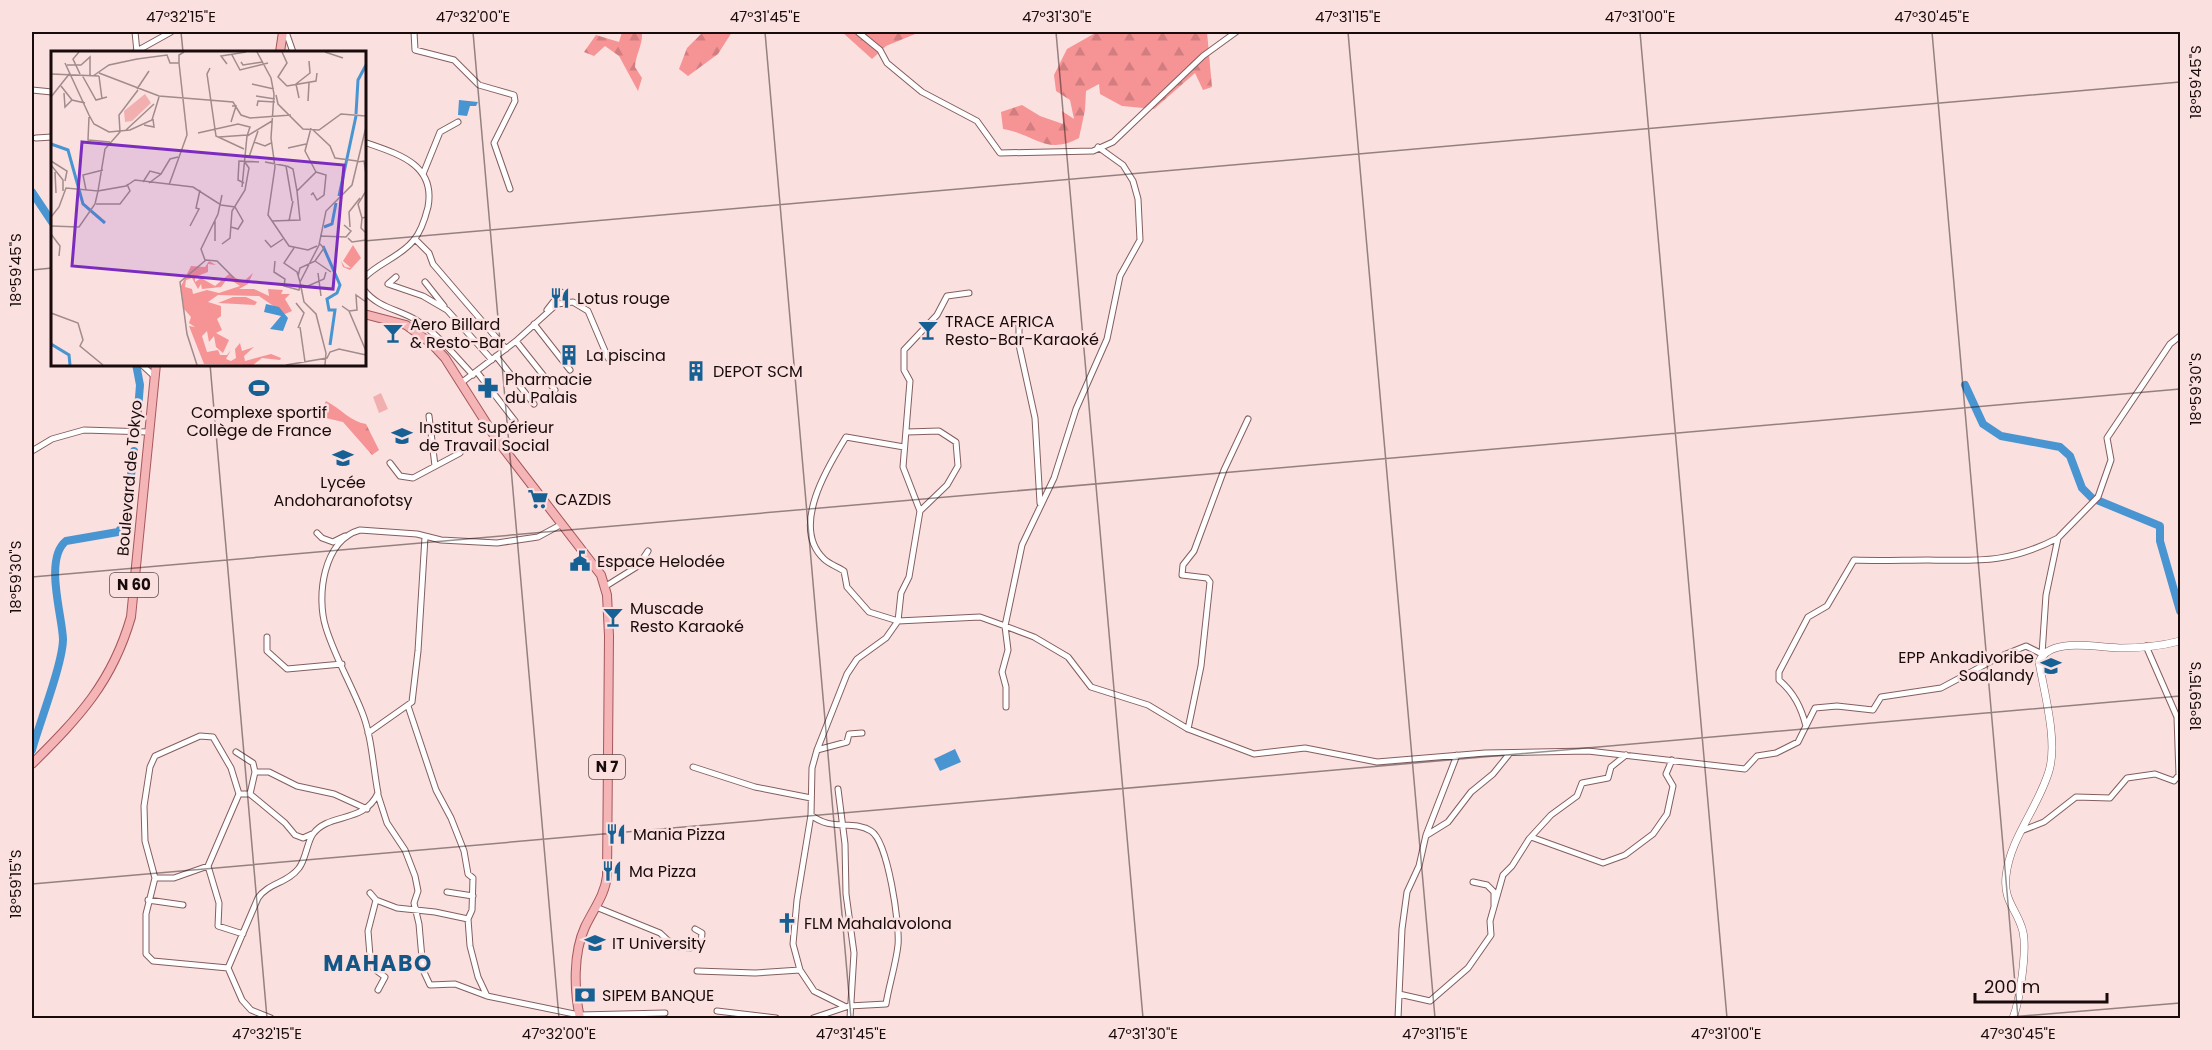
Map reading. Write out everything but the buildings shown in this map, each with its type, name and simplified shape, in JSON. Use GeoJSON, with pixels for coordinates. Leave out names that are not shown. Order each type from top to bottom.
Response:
{"type":"FeatureCollection","features":[{"type":"Feature","properties":{"kind":"main road"},"geometry":{"type":"LineString","coordinates":[[280,51],[284,32]]}},
{"type":"Feature","properties":{"kind":"main road","name":"N 7"},"geometry":{"type":"LineString","coordinates":[[366,314],[394,320],[420,334],[445,358],[497,440],[593,561],[606,586],[609,636],[607,876],[596,907],[584,930],[578,958],[579,1016]]}},
{"type":"Feature","properties":{"kind":"main road","name":"Boulevard de Tokyo"},"geometry":{"type":"LineString","coordinates":[[32,763],[85,710],[106,679],[121,650],[131,617],[156,366]]}},
{"type":"Feature","properties":{"kind":"main road"},"geometry":{"type":"LineString","coordinates":[[154,376],[159,366]]}},
{"type":"Feature","properties":{"kind":"street"},"geometry":{"type":"LineString","coordinates":[[135,32],[137,51]]}},
{"type":"Feature","properties":{"kind":"street"},"geometry":{"type":"LineString","coordinates":[[139,51],[171,32]]}},
{"type":"Feature","properties":{"kind":"street"},"geometry":{"type":"LineString","coordinates":[[284,32],[293,51]]}},
{"type":"Feature","properties":{"kind":"street"},"geometry":{"type":"LineString","coordinates":[[414,32],[415,50],[453,60],[479,85],[514,95],[515,101],[494,143],[510,189]]}},
{"type":"Feature","properties":{"kind":"street"},"geometry":{"type":"LineString","coordinates":[[858,32],[880,50],[888,63],[922,92],[977,121],[1000,153],[1093,151],[1113,142],[1203,56],[1236,32]]}},
{"type":"Feature","properties":{"kind":"street"},"geometry":{"type":"LineString","coordinates":[[32,90],[51,92]]}},
{"type":"Feature","properties":{"kind":"street"},"geometry":{"type":"LineString","coordinates":[[423,174],[440,132],[458,122]]}},
{"type":"Feature","properties":{"kind":"street"},"geometry":{"type":"LineString","coordinates":[[36,138],[51,137]]}},
{"type":"Feature","properties":{"kind":"street"},"geometry":{"type":"LineString","coordinates":[[366,143],[406,160],[429,181],[429,201],[415,238],[366,276]]}},
{"type":"Feature","properties":{"kind":"street"},"geometry":{"type":"LineString","coordinates":[[1006,707],[1002,672],[1008,650],[1005,626],[1022,545],[1054,478],[1076,409],[1107,339],[1120,276],[1140,240],[1138,199],[1133,181],[1124,165],[1098,147]]}},
{"type":"Feature","properties":{"kind":"street"},"geometry":{"type":"LineString","coordinates":[[415,238],[429,254],[433,264],[506,349]]}},
{"type":"Feature","properties":{"kind":"street"},"geometry":{"type":"LineString","coordinates":[[380,289],[396,278]]}},
{"type":"Feature","properties":{"kind":"street"},"geometry":{"type":"LineString","coordinates":[[425,282],[447,310],[494,358],[534,404]]}},
{"type":"Feature","properties":{"kind":"street"},"geometry":{"type":"LineString","coordinates":[[388,284],[423,296],[447,310]]}},
{"type":"Feature","properties":{"kind":"street"},"geometry":{"type":"LineString","coordinates":[[366,292],[382,306],[415,320],[439,338],[475,373],[515,420]]}},
{"type":"Feature","properties":{"kind":"street"},"geometry":{"type":"LineString","coordinates":[[545,314],[551,302],[561,292]]}},
{"type":"Feature","properties":{"kind":"street"},"geometry":{"type":"LineString","coordinates":[[847,1006],[814,991],[800,970],[795,954],[794,935],[811,815],[812,768],[848,674],[856,659],[886,638],[898,621],[902,593],[909,577],[920,511],[903,467],[910,381],[904,370],[904,350],[937,315],[947,296],[969,293]]}},
{"type":"Feature","properties":{"kind":"street"},"geometry":{"type":"LineString","coordinates":[[461,383],[516,341],[557,304],[573,302],[582,305],[588,311],[608,358]]}},
{"type":"Feature","properties":{"kind":"street"},"geometry":{"type":"LineString","coordinates":[[1024,320],[1019,324],[1019,345],[1035,418],[1040,504]]}},
{"type":"Feature","properties":{"kind":"street"},"geometry":{"type":"LineString","coordinates":[[534,324],[570,370]]}},
{"type":"Feature","properties":{"kind":"street"},"geometry":{"type":"LineString","coordinates":[[1806,726],[1801,707],[1788,687],[1779,680],[1779,672],[1808,617],[1827,606],[1854,560],[1965,562],[2003,559],[2030,553],[2058,538],[2098,496],[2111,460],[2107,438],[2170,344],[2181,336]]}},
{"type":"Feature","properties":{"kind":"street"},"geometry":{"type":"LineString","coordinates":[[516,341],[555,390]]}},
{"type":"Feature","properties":{"kind":"street"},"geometry":{"type":"LineString","coordinates":[[143,366],[154,376]]}},
{"type":"Feature","properties":{"kind":"street"},"geometry":{"type":"LineString","coordinates":[[429,416],[435,466]]}},
{"type":"Feature","properties":{"kind":"street"},"geometry":{"type":"LineString","coordinates":[[1188,729],[1201,666],[1210,582],[1207,578],[1182,575],[1182,569],[1194,551],[1224,470],[1248,419]]}},
{"type":"Feature","properties":{"kind":"street"},"geometry":{"type":"LineString","coordinates":[[32,451],[52,439],[84,430],[148,432]]}},
{"type":"Feature","properties":{"kind":"street"},"geometry":{"type":"LineString","coordinates":[[907,432],[939,431],[956,442],[958,466],[947,484],[920,511]]}},
{"type":"Feature","properties":{"kind":"street"},"geometry":{"type":"LineString","coordinates":[[904,447],[846,437],[828,466],[812,507],[811,535],[823,558],[844,570],[847,587],[869,612],[898,621],[980,617],[1005,626],[1034,637],[1068,657],[1091,687],[1148,705],[1188,729],[1254,754],[1305,748],[1377,762],[1457,755],[1588,751],[1745,769],[1757,756],[1776,753],[1798,742],[1815,708],[1837,706],[1873,710],[1881,697],[1941,688],[2001,656],[2026,646],[2042,654]]}},
{"type":"Feature","properties":{"kind":"street"},"geometry":{"type":"LineString","coordinates":[[390,463],[400,476],[413,478],[460,453]]}},
{"type":"Feature","properties":{"kind":"street"},"geometry":{"type":"LineString","coordinates":[[317,533],[333,542],[352,532],[368,529],[441,540],[512,542],[538,537],[562,524]]}},
{"type":"Feature","properties":{"kind":"street"},"geometry":{"type":"LineString","coordinates":[[352,532],[330,555],[322,589],[325,626],[363,713],[378,793],[387,824],[405,850],[415,876],[418,891],[414,903],[423,970],[430,984],[455,984],[487,996],[579,1016],[665,1013]]}},
{"type":"Feature","properties":{"kind":"street"},"geometry":{"type":"LineString","coordinates":[[368,733],[411,702],[418,651],[425,537]]}},
{"type":"Feature","properties":{"kind":"street"},"geometry":{"type":"LineString","coordinates":[[2013,1018],[2023,948],[2023,932],[2006,898],[2006,876],[2013,844],[2050,769],[2051,742],[2039,662],[2042,654],[2046,595],[2058,538]]}},
{"type":"Feature","properties":{"kind":"street"},"geometry":{"type":"LineString","coordinates":[[606,586],[638,566],[648,551]]}},
{"type":"Feature","properties":{"kind":"street"},"geometry":{"type":"LineString","coordinates":[[267,638],[267,651],[292,670],[342,664]]}},
{"type":"Feature","properties":{"kind":"street"},"geometry":{"type":"LineString","coordinates":[[2042,654],[2048,650],[2078,645],[2120,648],[2181,641]]}},
{"type":"Feature","properties":{"kind":"street"},"geometry":{"type":"LineString","coordinates":[[2021,831],[2044,822],[2076,797],[2110,798],[2127,778],[2155,774],[2174,781],[2179,775],[2177,717],[2146,646]]}},
{"type":"Feature","properties":{"kind":"street"},"geometry":{"type":"LineString","coordinates":[[408,706],[436,790],[464,851],[468,874],[472,878],[473,896],[468,919],[470,946],[478,977],[487,996]]}},
{"type":"Feature","properties":{"kind":"street"},"geometry":{"type":"LineString","coordinates":[[817,750],[847,742],[850,733],[862,734]]}},
{"type":"Feature","properties":{"kind":"street"},"geometry":{"type":"LineString","coordinates":[[228,968],[149,958],[145,942],[148,900],[155,878],[145,841],[144,806],[150,767],[155,756],[200,736],[213,737],[231,768],[239,794],[208,866],[219,903],[218,926],[243,934]]}},
{"type":"Feature","properties":{"kind":"street"},"geometry":{"type":"LineString","coordinates":[[236,752],[253,763],[255,772],[250,794]]}},
{"type":"Feature","properties":{"kind":"street"},"geometry":{"type":"LineString","coordinates":[[1426,835],[1448,822],[1471,792],[1493,774],[1510,753]]}},
{"type":"Feature","properties":{"kind":"street"},"geometry":{"type":"LineString","coordinates":[[1398,1018],[1407,892],[1419,866],[1426,835],[1457,755]]}},
{"type":"Feature","properties":{"kind":"street"},"geometry":{"type":"LineString","coordinates":[[1399,993],[1430,1000],[1468,968],[1491,935],[1490,921],[1499,898],[1503,874],[1512,866],[1531,837],[1551,815],[1577,796],[1582,783],[1608,778],[1611,767],[1626,755]]}},
{"type":"Feature","properties":{"kind":"street"},"geometry":{"type":"LineString","coordinates":[[1531,837],[1604,863],[1624,855],[1653,834],[1667,814],[1673,786],[1666,774],[1672,760]]}},
{"type":"Feature","properties":{"kind":"street"},"geometry":{"type":"LineString","coordinates":[[693,767],[755,787],[811,798]]}},
{"type":"Feature","properties":{"kind":"street"},"geometry":{"type":"LineString","coordinates":[[255,772],[269,772],[297,786],[334,794],[367,809]]}},
{"type":"Feature","properties":{"kind":"street"},"geometry":{"type":"LineString","coordinates":[[838,789],[845,844],[846,894],[854,953],[847,1006],[850,1018]]}},
{"type":"Feature","properties":{"kind":"street"},"geometry":{"type":"LineString","coordinates":[[239,794],[250,794],[285,823],[295,835],[303,838],[332,822],[367,809],[378,793]]}},
{"type":"Feature","properties":{"kind":"street"},"geometry":{"type":"LineString","coordinates":[[811,815],[822,823],[868,830],[879,840],[892,887],[898,945],[886,1004],[847,1006],[813,1018]]}},
{"type":"Feature","properties":{"kind":"street"},"geometry":{"type":"LineString","coordinates":[[271,1018],[251,1010],[242,1000],[228,968],[263,891],[299,868],[312,834]]}},
{"type":"Feature","properties":{"kind":"street"},"geometry":{"type":"LineString","coordinates":[[155,878],[174,878],[208,866]]}},
{"type":"Feature","properties":{"kind":"street"},"geometry":{"type":"LineString","coordinates":[[1473,882],[1487,885],[1494,892],[1494,908]]}},
{"type":"Feature","properties":{"kind":"street"},"geometry":{"type":"LineString","coordinates":[[447,891],[473,896]]}},
{"type":"Feature","properties":{"kind":"street"},"geometry":{"type":"LineString","coordinates":[[370,893],[376,900],[397,908],[416,909],[468,919]]}},
{"type":"Feature","properties":{"kind":"street"},"geometry":{"type":"LineString","coordinates":[[148,900],[183,904]]}},
{"type":"Feature","properties":{"kind":"street"},"geometry":{"type":"LineString","coordinates":[[376,900],[368,931],[373,968],[385,977],[378,990]]}},
{"type":"Feature","properties":{"kind":"street"},"geometry":{"type":"LineString","coordinates":[[596,907],[660,933],[670,944],[682,948],[697,947],[701,943],[702,933],[695,929]]}},
{"type":"Feature","properties":{"kind":"street"},"geometry":{"type":"LineString","coordinates":[[697,971],[755,973],[800,970]]}},
{"type":"Feature","properties":{"kind":"street"},"geometry":{"type":"LineString","coordinates":[[717,1011],[776,1018]]}},
{"type":"Feature","properties":{"kind":"shaded area"},"geometry":{"type":"Polygon","coordinates":[[[381,393],[388,409],[379,413],[373,397],[381,393]]]}},
{"type":"Feature","properties":{"kind":"green space"},"geometry":{"type":"Polygon","coordinates":[[[622,32],[642,32],[635,67],[642,78],[638,91],[619,56],[605,46],[594,56],[584,52],[596,35],[619,42],[622,32]]]}},
{"type":"Feature","properties":{"kind":"green space"},"geometry":{"type":"Polygon","coordinates":[[[703,32],[732,32],[718,54],[688,76],[679,69],[687,48],[703,32]]]}},
{"type":"Feature","properties":{"kind":"green space"},"geometry":{"type":"Polygon","coordinates":[[[842,32],[920,32],[886,46],[872,59],[842,32]]]}},
{"type":"Feature","properties":{"kind":"green space"},"geometry":{"type":"Polygon","coordinates":[[[1097,32],[1207,32],[1212,87],[1203,90],[1195,73],[1154,109],[1122,106],[1100,94],[1099,84],[1086,91],[1085,110],[1079,138],[1068,143],[1049,144],[1003,129],[1001,112],[1022,105],[1040,116],[1063,124],[1062,111],[1074,119],[1070,100],[1056,91],[1054,75],[1067,49],[1097,32]]]}},
{"type":"Feature","properties":{"kind":"green space"},"geometry":{"type":"Polygon","coordinates":[[[326,401],[355,421],[366,424],[379,450],[372,455],[343,422],[326,418],[322,409],[326,401]]]}},
{"type":"Feature","properties":{"kind":"water"},"geometry":{"type":"Polygon","coordinates":[[[459,100],[478,102],[476,106],[470,106],[467,116],[458,115],[459,100]]]}},
{"type":"Feature","properties":{"kind":"water"},"geometry":{"type":"Polygon","coordinates":[[[955,749],[961,762],[940,771],[934,759],[955,749]]]}},
{"type":"Feature","properties":{"kind":"waterway"},"geometry":{"type":"LineString","coordinates":[[32,192],[51,220]]}},
{"type":"Feature","properties":{"kind":"waterway"},"geometry":{"type":"LineString","coordinates":[[136,366],[140,385],[137,422]]}},
{"type":"Feature","properties":{"kind":"waterway"},"geometry":{"type":"LineString","coordinates":[[1965,385],[1983,424],[2001,436],[2060,447],[2070,456],[2082,488],[2092,498],[2160,526],[2160,541],[2180,611]]}},
{"type":"Feature","properties":{"kind":"waterway"},"geometry":{"type":"LineString","coordinates":[[32,750],[62,650],[63,639],[55,573],[56,560],[66,541],[118,532],[125,524],[134,451]]}},
{"type":"Feature","properties":{"kind":"place","name":"Lotus rouge"},"geometry":{"type":"Point","coordinates":[560,298]}},
{"type":"Feature","properties":{"kind":"place","name":"TRACE AFRICA Resto-Bar-Karaoké"},"geometry":{"type":"Point","coordinates":[928,330]}},
{"type":"Feature","properties":{"kind":"place","name":"Aero Billard & Resto-Bar"},"geometry":{"type":"Point","coordinates":[393,333]}},
{"type":"Feature","properties":{"kind":"place","name":"La piscina"},"geometry":{"type":"Point","coordinates":[569,355]}},
{"type":"Feature","properties":{"kind":"place","name":"DEPOT SCM"},"geometry":{"type":"Point","coordinates":[696,371]}},
{"type":"Feature","properties":{"kind":"place","name":"Complexe sportif Collège de France"},"geometry":{"type":"Point","coordinates":[259,388]}},
{"type":"Feature","properties":{"kind":"place","name":"Pharmacie du Palais"},"geometry":{"type":"Point","coordinates":[488,388]}},
{"type":"Feature","properties":{"kind":"place","name":"Institut Supérieur de Travail Social"},"geometry":{"type":"Point","coordinates":[402,436]}},
{"type":"Feature","properties":{"kind":"place","name":"Lycée Andoharanofotsy"},"geometry":{"type":"Point","coordinates":[343,458]}},
{"type":"Feature","properties":{"kind":"place","name":"CAZDIS"},"geometry":{"type":"Point","coordinates":[538,499]}},
{"type":"Feature","properties":{"kind":"place","name":"Espace Helodée"},"geometry":{"type":"Point","coordinates":[580,561]}},
{"type":"Feature","properties":{"kind":"place","name":"Muscade Resto Karaoké"},"geometry":{"type":"Point","coordinates":[613,617]}},
{"type":"Feature","properties":{"kind":"place","name":"EPP Ankadivoribe Soalandy"},"geometry":{"type":"Point","coordinates":[2051,666]}},
{"type":"Feature","properties":{"kind":"place","name":"Mania Pizza"},"geometry":{"type":"Point","coordinates":[616,834]}},
{"type":"Feature","properties":{"kind":"place","name":"Ma Pizza"},"geometry":{"type":"Point","coordinates":[612,871]}},
{"type":"Feature","properties":{"kind":"place","name":"FLM Mahalavolona"},"geometry":{"type":"Point","coordinates":[787,923]}},
{"type":"Feature","properties":{"kind":"place","name":"IT University"},"geometry":{"type":"Point","coordinates":[595,943]}},
{"type":"Feature","properties":{"kind":"place","name":"SIPEM BANQUE"},"geometry":{"type":"Point","coordinates":[585,995]}},
{"type":"Feature","properties":{"kind":"district","name":"MAHABO"},"geometry":{"type":"Point","coordinates":[378,963]}}]}
